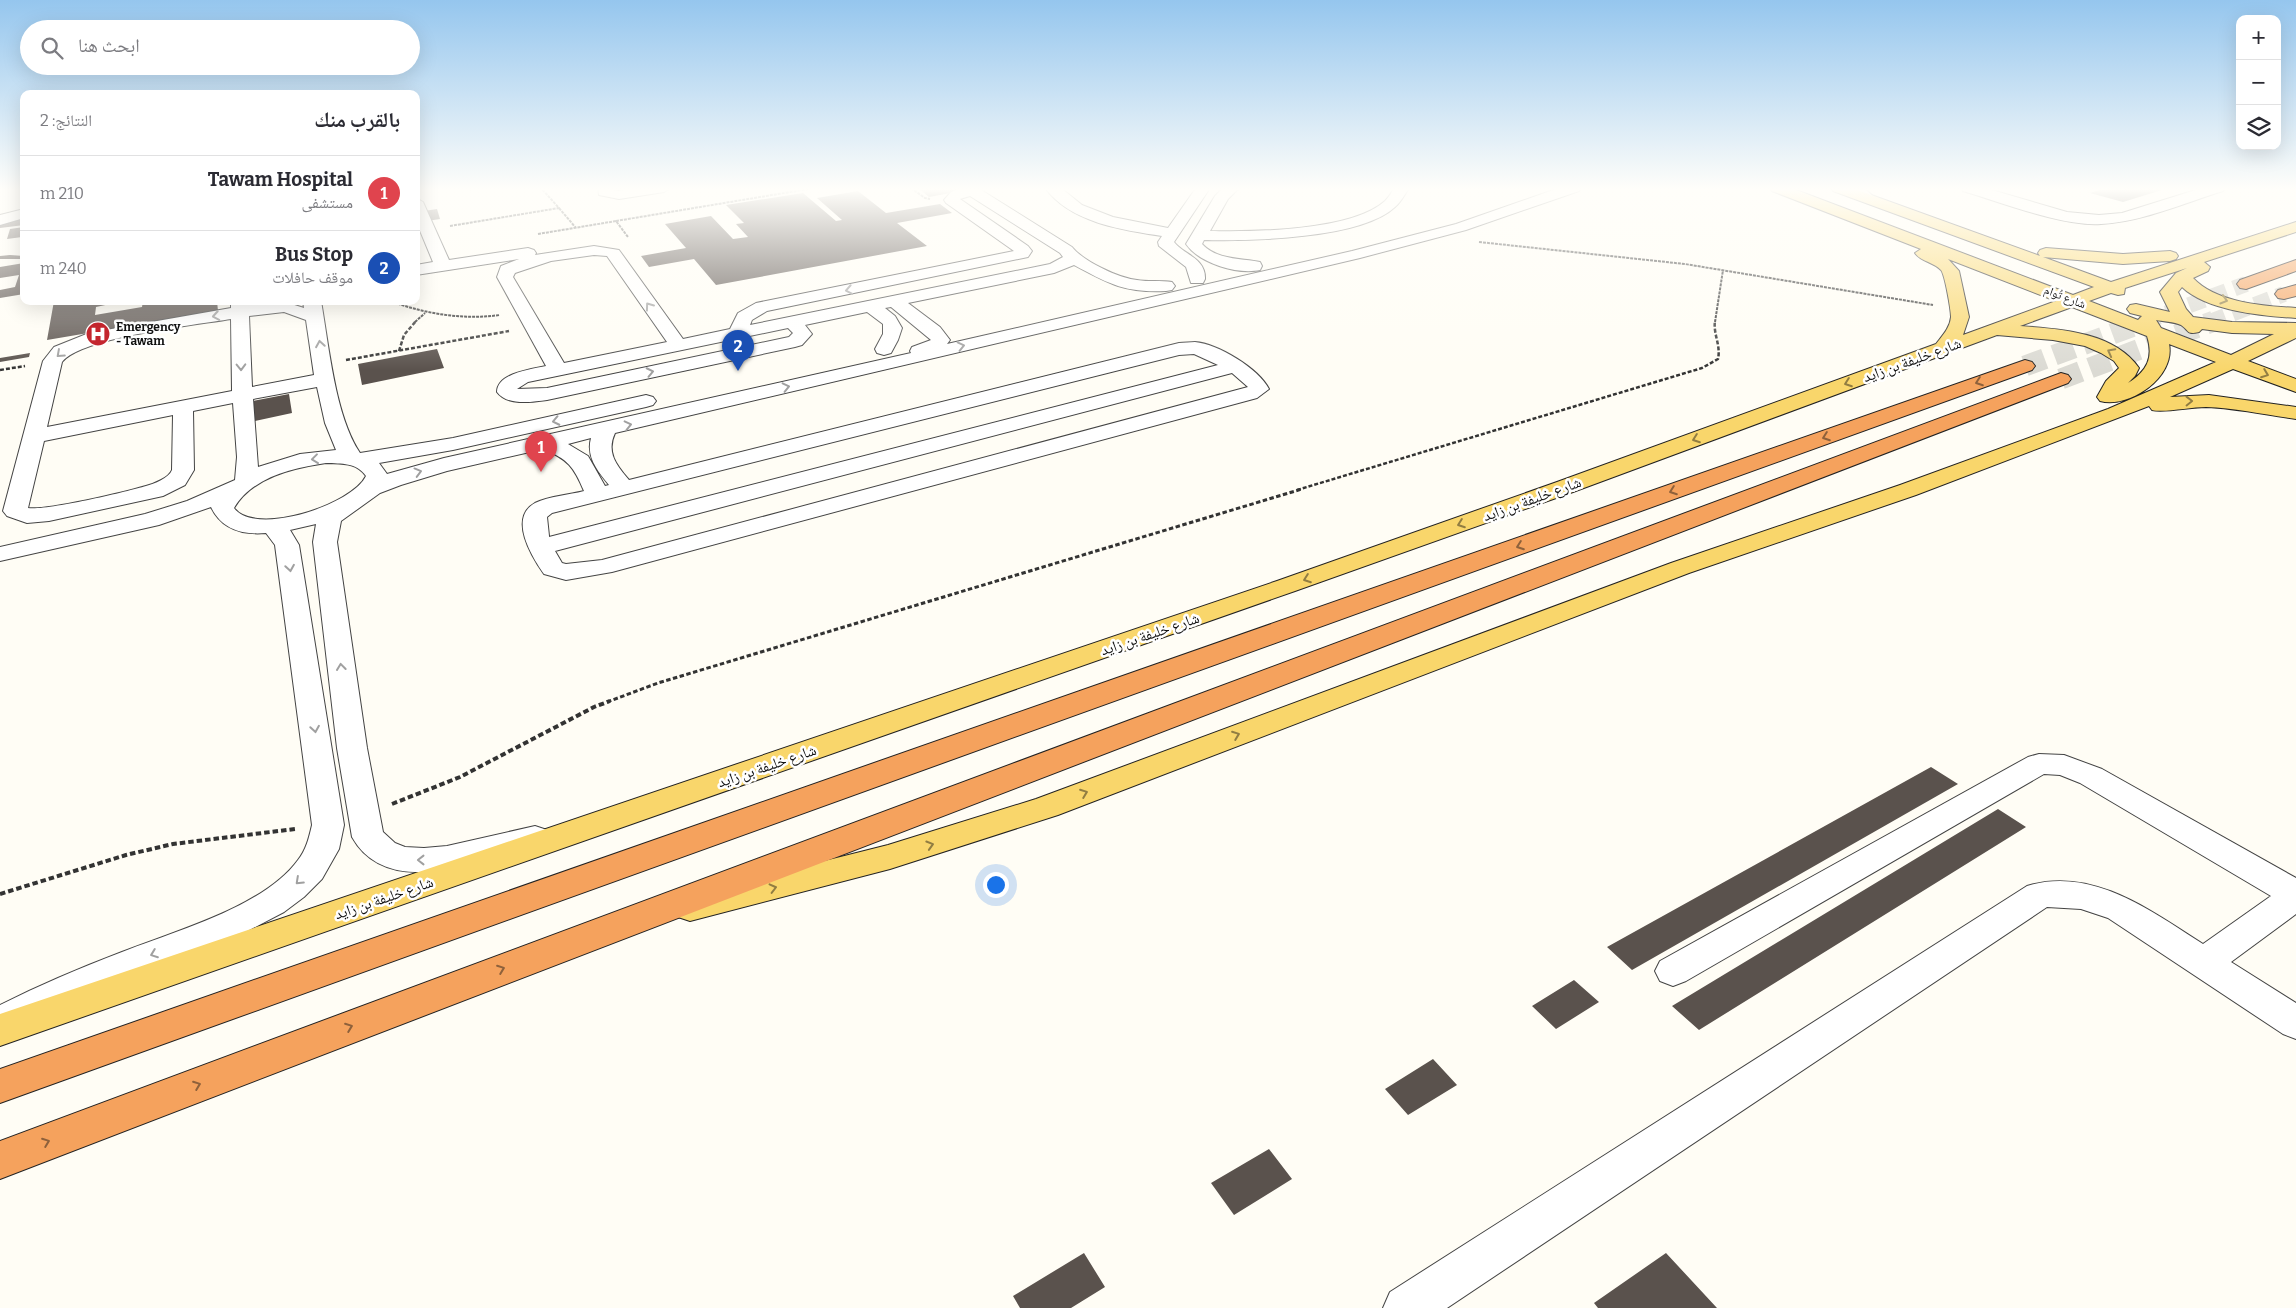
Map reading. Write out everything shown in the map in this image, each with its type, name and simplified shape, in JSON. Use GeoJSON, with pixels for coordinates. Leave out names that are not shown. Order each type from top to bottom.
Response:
{"type":"FeatureCollection","features":[{"type":"Feature","properties":{"kind":"highway"},"geometry":{"type":"LineString","coordinates":[[2246,284],[2296,265]]}},
{"type":"Feature","properties":{"kind":"highway"},"geometry":{"type":"LineString","coordinates":[[0,1086],[2025,366]]}},
{"type":"Feature","properties":{"kind":"highway"},"geometry":{"type":"LineString","coordinates":[[0,1160],[623,922],[2061,379]]}},
{"type":"Feature","properties":{"kind":"main road"},"geometry":{"type":"LineString","coordinates":[[1915,249],[1948,266],[1952,271],[1959,309],[1958,325],[1955,333],[1943,348]]}},
{"type":"Feature","properties":{"kind":"main road","name":"شارع تُوام"},"geometry":{"type":"LineString","coordinates":[[1938,249],[2073,301],[2147,324],[2251,352],[2296,353]]}},
{"type":"Feature","properties":{"kind":"main road"},"geometry":{"type":"LineString","coordinates":[[1966,249],[2091,294],[2147,324],[2181,316],[2217,325],[2260,328],[2296,326]]}},
{"type":"Feature","properties":{"kind":"main road","name":"شارع تُوام"},"geometry":{"type":"LineString","coordinates":[[2007,249],[2111,287],[2181,316]]}},
{"type":"Feature","properties":{"kind":"main road"},"geometry":{"type":"LineString","coordinates":[[2022,249],[2055,254],[2123,259],[2149,259],[2225,250]]}},
{"type":"Feature","properties":{"kind":"main road","name":"شارع خليفة بن زايد"},"geometry":{"type":"LineString","coordinates":[[0,1030],[1296,583],[1566,487],[2091,294],[2228,249]]}},
{"type":"Feature","properties":{"kind":"main road"},"geometry":{"type":"LineString","coordinates":[[2203,338],[2181,316],[2169,292],[2182,277],[2215,260],[2225,250]]}},
{"type":"Feature","properties":{"kind":"main road"},"geometry":{"type":"LineString","coordinates":[[2182,277],[2197,290],[2219,299],[2261,309],[2296,312]]}},
{"type":"Feature","properties":{"kind":"main road"},"geometry":{"type":"LineString","coordinates":[[2058,434],[2078,415],[2137,386],[2154,372],[2161,356],[2147,324],[2111,287]]}},
{"type":"Feature","properties":{"kind":"main road"},"geometry":{"type":"LineString","coordinates":[[2009,325],[2037,321],[2075,320],[2147,324],[2251,352],[2296,368]]}},
{"type":"Feature","properties":{"kind":"main road","name":"شارع تُوام"},"geometry":{"type":"LineString","coordinates":[[2217,325],[2296,386]]}},
{"type":"Feature","properties":{"kind":"main road"},"geometry":{"type":"LineString","coordinates":[[1990,331],[2062,336],[2086,342],[2116,354],[2123,359],[2129,368],[2128,372],[2109,389],[2107,400]]}},
{"type":"Feature","properties":{"kind":"main road"},"geometry":{"type":"LineString","coordinates":[[623,922],[805,880],[890,857],[1038,809],[1680,568],[1908,490],[2115,413],[2296,331]]}},
{"type":"Feature","properties":{"kind":"main road"},"geometry":{"type":"LineString","coordinates":[[2058,434],[2110,424],[2172,402],[2219,403],[2296,413]]}},
{"type":"Feature","properties":{"kind":"street"},"geometry":{"type":"LineString","coordinates":[[436,249],[443,266]]}},
{"type":"Feature","properties":{"kind":"street"},"geometry":{"type":"LineString","coordinates":[[420,269],[551,249]]}},
{"type":"Feature","properties":{"kind":"street"},"geometry":{"type":"LineString","coordinates":[[737,333],[744,317],[754,310],[1016,257],[1024,252],[1039,249]]}},
{"type":"Feature","properties":{"kind":"street"},"geometry":{"type":"LineString","coordinates":[[1065,249],[1070,252],[1072,258],[1119,282],[1141,286],[1166,286]]}},
{"type":"Feature","properties":{"kind":"street"},"geometry":{"type":"LineString","coordinates":[[1171,249],[1193,265],[1198,274],[1197,279]]}},
{"type":"Feature","properties":{"kind":"street"},"geometry":{"type":"LineString","coordinates":[[1198,249],[1220,260],[1254,266]]}},
{"type":"Feature","properties":{"kind":"street"},"geometry":{"type":"LineString","coordinates":[[685,392],[1166,286],[1322,249]]}},
{"type":"Feature","properties":{"kind":"street"},"geometry":{"type":"LineString","coordinates":[[572,833],[513,842],[456,857],[416,860],[399,858],[374,846],[368,836],[352,748],[325,542],[325,532],[333,513],[345,507],[372,487],[432,468],[606,430],[1374,249]]}},
{"type":"Feature","properties":{"kind":"street"},"geometry":{"type":"LineString","coordinates":[[558,370],[506,277],[507,270],[512,267],[558,256],[599,250],[613,253],[678,345]]}},
{"type":"Feature","properties":{"kind":"street"},"geometry":{"type":"LineString","coordinates":[[793,322],[803,334],[795,340],[547,394],[522,396],[512,395],[507,392],[507,387],[522,378],[1054,268],[1066,264],[1072,258]]}},
{"type":"Feature","properties":{"kind":"street"},"geometry":{"type":"LineString","coordinates":[[481,261],[512,267]]}},
{"type":"Feature","properties":{"kind":"street"},"geometry":{"type":"LineString","coordinates":[[861,270],[874,270],[910,278]]}},
{"type":"Feature","properties":{"kind":"street"},"geometry":{"type":"LineString","coordinates":[[808,298],[811,284],[818,278]]}},
{"type":"Feature","properties":{"kind":"street"},"geometry":{"type":"LineString","coordinates":[[994,280],[1011,294]]}},
{"type":"Feature","properties":{"kind":"street"},"geometry":{"type":"LineString","coordinates":[[872,367],[882,362],[936,346],[941,342],[931,328],[894,301]]}},
{"type":"Feature","properties":{"kind":"street"},"geometry":{"type":"LineString","coordinates":[[872,306],[893,326],[894,331],[884,349]]}},
{"type":"Feature","properties":{"kind":"street"},"geometry":{"type":"LineString","coordinates":[[236,522],[228,518],[222,508],[227,495],[240,484],[248,457],[242,396],[240,307]]}},
{"type":"Feature","properties":{"kind":"street"},"geometry":{"type":"LineString","coordinates":[[183,407],[183,470],[177,480],[167,486],[147,493],[48,514],[27,516],[16,511],[15,507],[53,361],[61,351],[96,337],[240,307],[314,309],[324,372],[340,438],[356,459],[373,466],[377,476],[372,487]]}},
{"type":"Feature","properties":{"kind":"street"},"geometry":{"type":"LineString","coordinates":[[1187,348],[1203,349],[1233,367],[1256,382],[1259,389],[1256,392],[1068,443],[584,571],[566,572],[553,569],[541,547],[534,520],[538,511],[552,505],[1187,348]]}},
{"type":"Feature","properties":{"kind":"street"},"geometry":{"type":"LineString","coordinates":[[541,547],[1233,367]]}},
{"type":"Feature","properties":{"kind":"street"},"geometry":{"type":"LineString","coordinates":[[34,436],[242,396],[324,372]]}},
{"type":"Feature","properties":{"kind":"street"},"geometry":{"type":"LineString","coordinates":[[1010,393],[1068,443]]}},
{"type":"Feature","properties":{"kind":"street"},"geometry":{"type":"LineString","coordinates":[[8,551],[151,520],[195,506],[265,471],[298,461],[321,458],[356,459],[445,445],[665,397]]}},
{"type":"Feature","properties":{"kind":"street"},"geometry":{"type":"LineString","coordinates":[[606,430],[600,441],[600,455],[623,488]]}},
{"type":"Feature","properties":{"kind":"street"},"geometry":{"type":"LineString","coordinates":[[547,443],[567,450],[581,460],[598,495]]}},
{"type":"Feature","properties":{"kind":"street"},"geometry":{"type":"LineString","coordinates":[[0,562],[133,530],[175,523],[236,522],[272,526],[310,520],[345,507]]}},
{"type":"Feature","properties":{"kind":"street"},"geometry":{"type":"LineString","coordinates":[[0,1024],[91,979],[224,927],[277,899],[306,874],[324,848],[328,825],[287,545],[284,538],[272,526]]}},
{"type":"Feature","properties":{"kind":"street"},"geometry":{"type":"LineString","coordinates":[[1673,971],[2039,764],[2064,765],[2091,776],[2296,895],[2204,962]]}},
{"type":"Feature","properties":{"kind":"street"},"geometry":{"type":"LineString","coordinates":[[1406,1308],[2039,895],[2068,893],[2102,901],[2137,919],[2296,1023]]}},
{"type":"Feature","properties":{"kind":"path"},"geometry":{"type":"LineString","coordinates":[[1531,249],[1647,260],[1723,270],[1959,309]]}},
{"type":"Feature","properties":{"kind":"path"},"geometry":{"type":"LineString","coordinates":[[364,815],[460,777],[594,708],[658,683],[1702,368],[1718,359],[1720,349],[1714,328],[1723,270]]}},
{"type":"Feature","properties":{"kind":"path"},"geometry":{"type":"LineString","coordinates":[[402,305],[426,313],[476,318],[529,319]]}},
{"type":"Feature","properties":{"kind":"path"},"geometry":{"type":"LineString","coordinates":[[399,351],[399,344],[405,334],[426,313]]}},
{"type":"Feature","properties":{"kind":"path"},"geometry":{"type":"LineString","coordinates":[[324,372],[399,351],[529,319]]}},
{"type":"Feature","properties":{"kind":"path"},"geometry":{"type":"LineString","coordinates":[[0,894],[126,855],[173,844],[328,825]]}},
{"type":"Feature","properties":{"kind":"building"},"geometry":{"type":"Polygon","coordinates":[[[680,249],[911,249],[716,285],[694,259],[649,267],[641,256],[680,249]]]}},
{"type":"Feature","properties":{"kind":"building"},"geometry":{"type":"Polygon","coordinates":[[[0,256],[20,256],[20,259],[0,259],[0,256]]]}},
{"type":"Feature","properties":{"kind":"building"},"geometry":{"type":"Polygon","coordinates":[[[20,264],[20,295],[0,298],[0,290],[15,287],[19,275],[0,278],[0,267],[20,264]]]}},
{"type":"Feature","properties":{"kind":"building"},"geometry":{"type":"Polygon","coordinates":[[[53,305],[105,305],[96,307],[95,315],[142,307],[142,305],[217,305],[218,311],[47,340],[53,305]]]}},
{"type":"Feature","properties":{"kind":"building"},"geometry":{"type":"Polygon","coordinates":[[[437,349],[444,368],[362,385],[358,364],[437,349]]]}},
{"type":"Feature","properties":{"kind":"building"},"geometry":{"type":"Polygon","coordinates":[[[30,353],[29,357],[0,362],[0,358],[30,353]]]}},
{"type":"Feature","properties":{"kind":"building"},"geometry":{"type":"Polygon","coordinates":[[[289,394],[292,413],[255,421],[253,401],[289,394]]]}},
{"type":"Feature","properties":{"kind":"building"},"geometry":{"type":"Polygon","coordinates":[[[1931,767],[1958,784],[1632,970],[1607,947],[1931,767]]]}},
{"type":"Feature","properties":{"kind":"building"},"geometry":{"type":"Polygon","coordinates":[[[1998,809],[2026,827],[1699,1030],[1672,1006],[1998,809]]]}},
{"type":"Feature","properties":{"kind":"building"},"geometry":{"type":"Polygon","coordinates":[[[1574,980],[1599,1002],[1556,1029],[1532,1006],[1574,980]]]}},
{"type":"Feature","properties":{"kind":"building"},"geometry":{"type":"Polygon","coordinates":[[[1433,1059],[1457,1085],[1408,1115],[1385,1089],[1433,1059]]]}},
{"type":"Feature","properties":{"kind":"building"},"geometry":{"type":"Polygon","coordinates":[[[1269,1149],[1292,1179],[1234,1215],[1211,1183],[1269,1149]]]}},
{"type":"Feature","properties":{"kind":"building"},"geometry":{"type":"Polygon","coordinates":[[[1084,1253],[1105,1287],[1071,1308],[1020,1308],[1013,1296],[1084,1253]]]}},
{"type":"Feature","properties":{"kind":"building"},"geometry":{"type":"Polygon","coordinates":[[[1666,1253],[1717,1308],[1598,1308],[1594,1303],[1666,1253]]]}},
{"type":"Feature","properties":{"kind":"tunnel"},"geometry":{"type":"LineString","coordinates":[[2144,322],[2246,284]]}},
{"type":"Feature","properties":{"kind":"tunnel"},"geometry":{"type":"LineString","coordinates":[[2210,322],[2284,294]]}},
{"type":"Feature","properties":{"kind":"tunnel"},"geometry":{"type":"LineString","coordinates":[[2025,366],[2147,321]]}},
{"type":"Feature","properties":{"kind":"tunnel"},"geometry":{"type":"LineString","coordinates":[[2061,379],[2214,321]]}},
{"type":"Feature","properties":{"kind":"place","name":"Emergency - Tawam"},"geometry":{"type":"Point","coordinates":[98,334]}},
{"type":"Feature","properties":{"kind":"place","name":"Bus Stop"},"geometry":{"type":"Point","coordinates":[738,371]}},
{"type":"Feature","properties":{"kind":"place","name":"Tawam Hospital"},"geometry":{"type":"Point","coordinates":[541,472]}}]}
